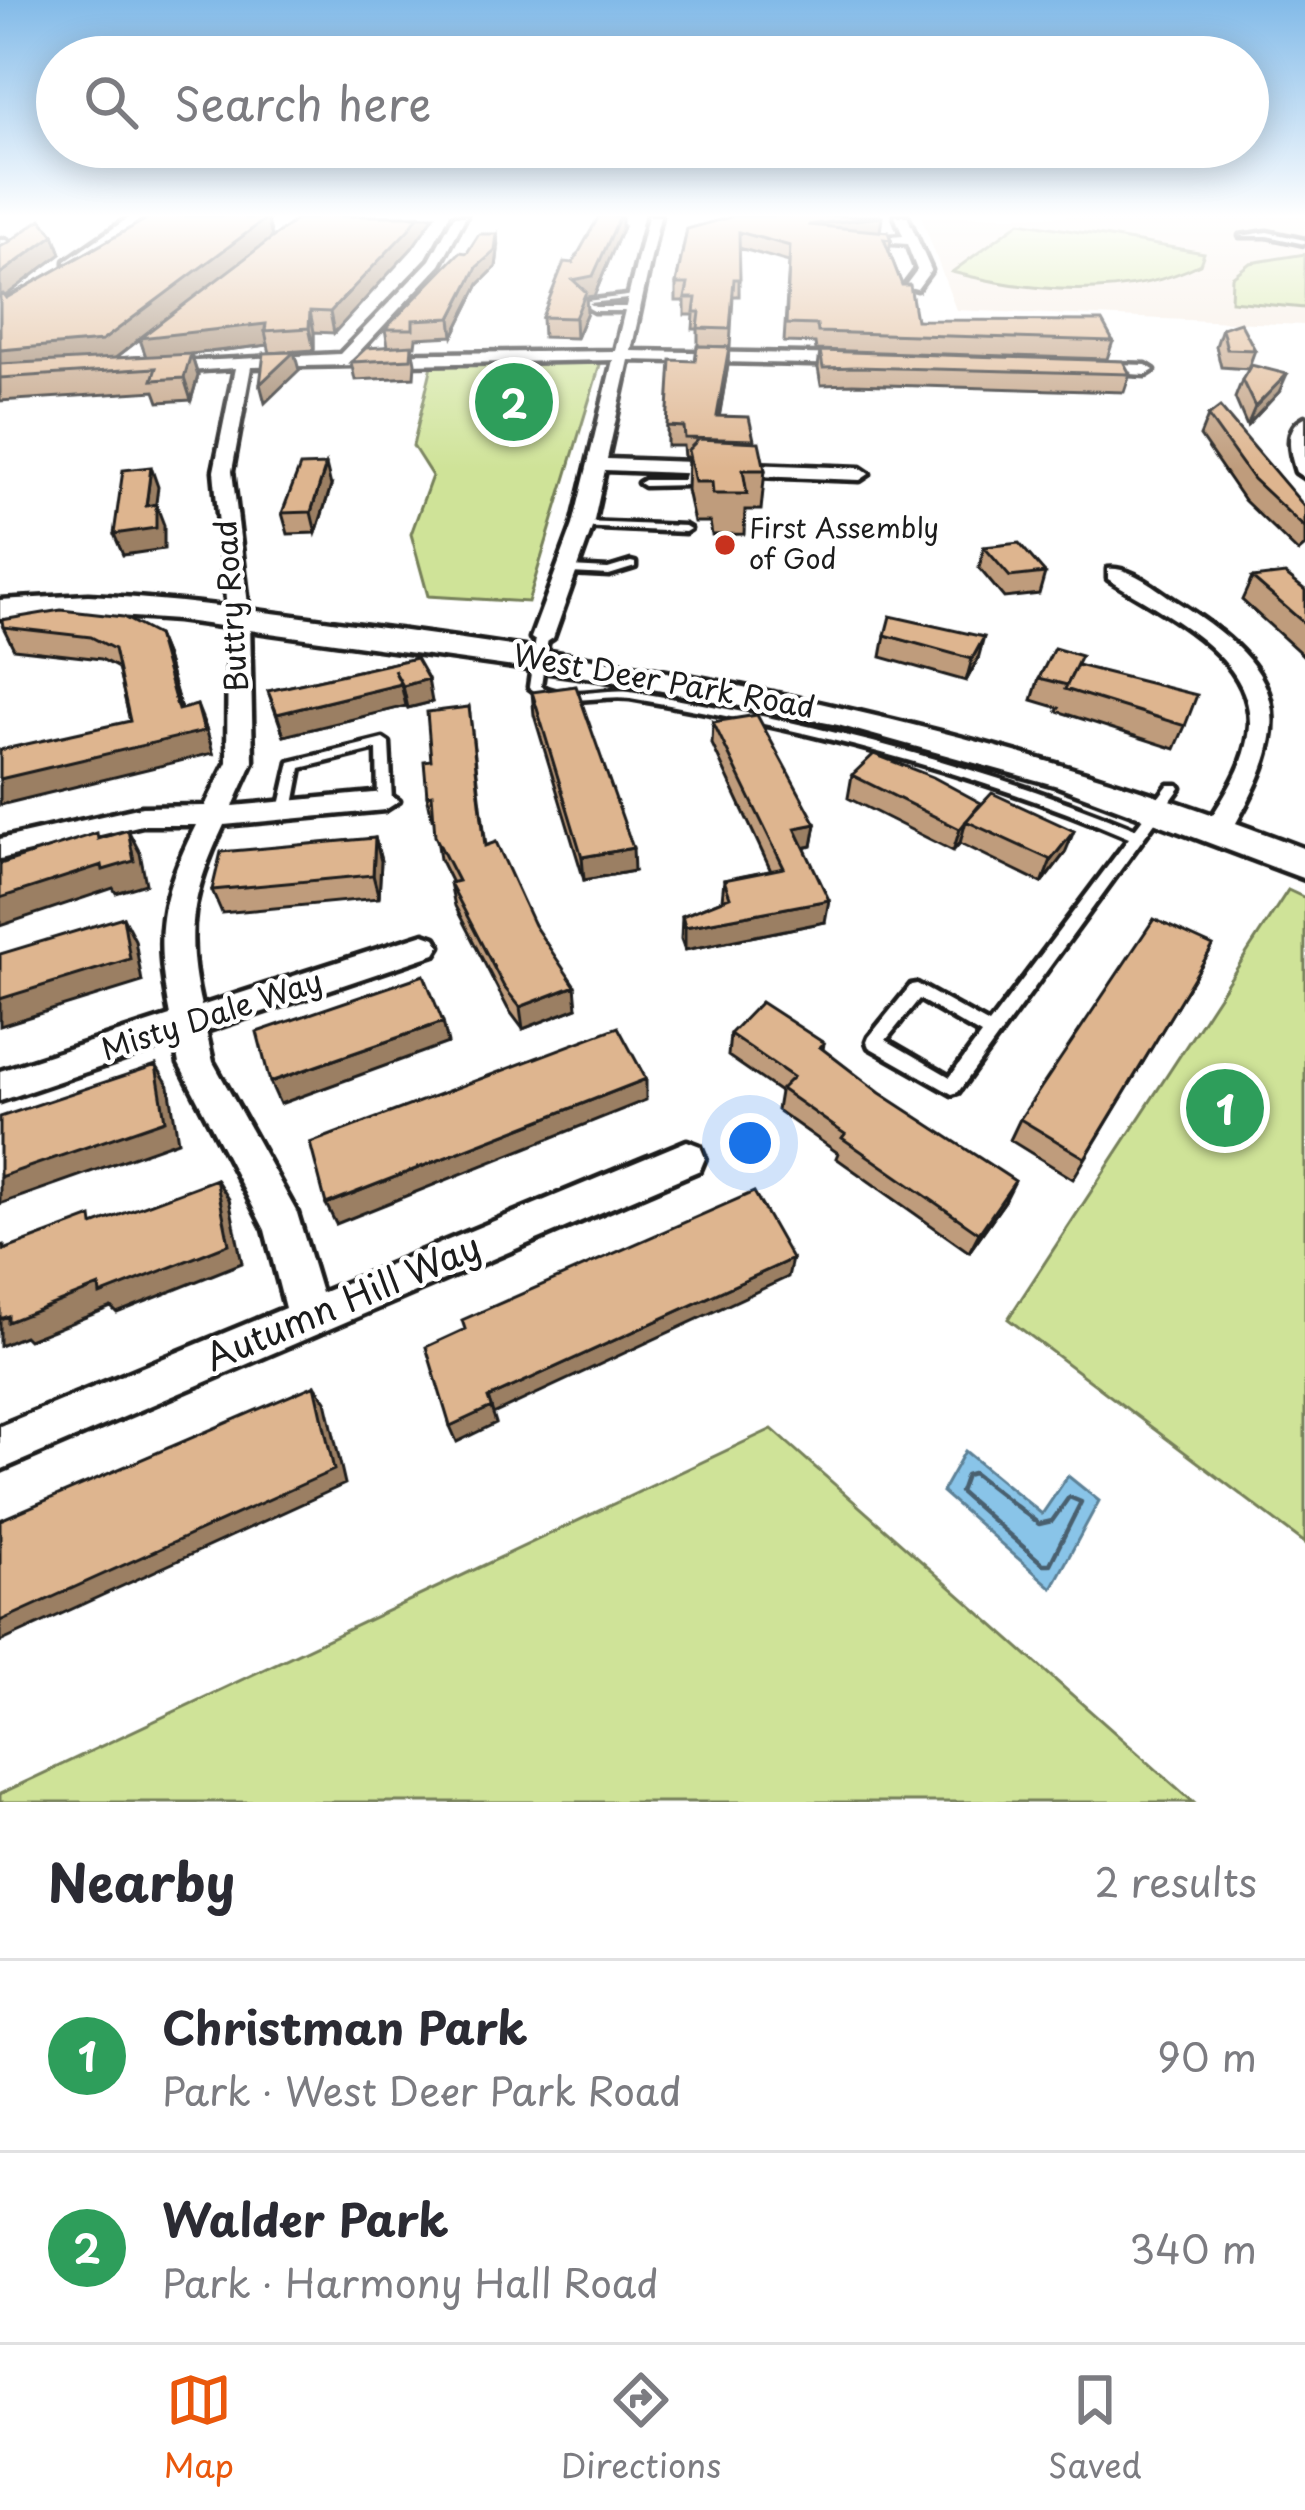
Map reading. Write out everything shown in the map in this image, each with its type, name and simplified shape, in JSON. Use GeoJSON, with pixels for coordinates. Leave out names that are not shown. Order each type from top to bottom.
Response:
{"type":"FeatureCollection","features":[{"type":"Feature","properties":{"kind":"street"},"geometry":{"type":"LineString","coordinates":[[346,357],[399,300]]}},
{"type":"Feature","properties":{"kind":"street"},"geometry":{"type":"LineString","coordinates":[[541,648],[583,524],[634,303]]}},
{"type":"Feature","properties":{"kind":"street"},"geometry":{"type":"LineString","coordinates":[[138,369],[346,357],[623,352],[884,361]]}},
{"type":"Feature","properties":{"kind":"street","name":"Buttry Road"},"geometry":{"type":"LineString","coordinates":[[244,362],[223,471],[238,612],[240,762],[177,906],[175,962],[196,1064],[283,1226],[307,1316]]}},
{"type":"Feature","properties":{"kind":"street"},"geometry":{"type":"LineString","coordinates":[[1075,367],[1146,370]]}},
{"type":"Feature","properties":{"kind":"street"},"geometry":{"type":"LineString","coordinates":[[1305,422],[1298,444],[1305,472]]}},
{"type":"Feature","properties":{"kind":"street"},"geometry":{"type":"LineString","coordinates":[[598,464],[860,474]]}},
{"type":"Feature","properties":{"kind":"street"},"geometry":{"type":"LineString","coordinates":[[1116,574],[1218,643],[1260,693],[1260,748],[1224,818]]}},
{"type":"Feature","properties":{"kind":"street","name":"West Deer Park Road"},"geometry":{"type":"LineString","coordinates":[[0,592],[114,588],[238,612]]}},
{"type":"Feature","properties":{"kind":"street","name":"West Deer Park Road"},"geometry":{"type":"LineString","coordinates":[[0,609],[96,604],[238,612],[541,648],[946,738],[1156,810],[1224,818],[1305,839]]}},
{"type":"Feature","properties":{"kind":"street"},"geometry":{"type":"LineString","coordinates":[[0,849],[128,818],[385,801]]}},
{"type":"Feature","properties":{"kind":"street","name":"West Deer Park Road"},"geometry":{"type":"LineString","coordinates":[[1224,818],[1305,866]]}},
{"type":"Feature","properties":{"kind":"street","name":"Misty Dale Way"},"geometry":{"type":"LineString","coordinates":[[0,1086],[424,946]]}},
{"type":"Feature","properties":{"kind":"street","name":"Autumn Hill Way"},"geometry":{"type":"LineString","coordinates":[[0,1448],[687,1158]]}},
{"type":"Feature","properties":{"kind":"lane"},"geometry":{"type":"LineString","coordinates":[[587,300],[582,302],[594,309],[634,303]]}},
{"type":"Feature","properties":{"kind":"lane"},"geometry":{"type":"LineString","coordinates":[[615,300],[634,303]]}},
{"type":"Feature","properties":{"kind":"lane"},"geometry":{"type":"LineString","coordinates":[[644,483],[687,483],[692,468]]}},
{"type":"Feature","properties":{"kind":"lane"},"geometry":{"type":"LineString","coordinates":[[583,524],[685,529]]}},
{"type":"Feature","properties":{"kind":"lane"},"geometry":{"type":"LineString","coordinates":[[570,570],[609,572],[631,565]]}},
{"type":"Feature","properties":{"kind":"lane"},"geometry":{"type":"LineString","coordinates":[[286,810],[295,765],[383,743],[385,801]]}},
{"type":"Feature","properties":{"kind":"lane"},"geometry":{"type":"LineString","coordinates":[[991,1034],[917,991],[875,1042],[952,1087],[1156,810]]}},
{"type":"Feature","properties":{"kind":"shaded area"},"geometry":{"type":"Polygon","coordinates":[[[952,300],[1305,300],[1305,325],[956,310],[952,300]]]}},
{"type":"Feature","properties":{"kind":"green space"},"geometry":{"type":"Polygon","coordinates":[[[1305,300],[1305,308],[1231,301],[1305,300]]]}},
{"type":"Feature","properties":{"kind":"green space"},"geometry":{"type":"Polygon","coordinates":[[[434,357],[602,358],[528,602],[428,596],[411,534],[432,476],[413,446],[434,357]]]}},
{"type":"Feature","properties":{"kind":"green space"},"geometry":{"type":"Polygon","coordinates":[[[1288,890],[1305,898],[1305,1543],[1008,1319],[1288,890]]]}},
{"type":"Feature","properties":{"kind":"green space"},"geometry":{"type":"Polygon","coordinates":[[[772,1429],[1193,1802],[0,1802],[0,1794],[772,1429]]]}},
{"type":"Feature","properties":{"kind":"water"},"geometry":{"type":"Polygon","coordinates":[[[965,1451],[1042,1514],[1068,1476],[1099,1501],[1052,1588],[942,1492],[965,1451]]]}},
{"type":"Feature","properties":{"kind":"building"},"geometry":{"type":"Polygon","coordinates":[[[0,300],[157,300],[102,341],[0,350],[0,300]]]}},
{"type":"Feature","properties":{"kind":"building"},"geometry":{"type":"Polygon","coordinates":[[[190,300],[341,300],[330,312],[310,311],[309,328],[265,331],[266,324],[140,338],[190,300]]]}},
{"type":"Feature","properties":{"kind":"building"},"geometry":{"type":"Polygon","coordinates":[[[413,300],[460,300],[451,318],[413,320],[413,329],[385,329],[413,300]]]}},
{"type":"Feature","properties":{"kind":"building"},"geometry":{"type":"Polygon","coordinates":[[[549,300],[583,300],[575,318],[542,317],[549,300]]]}},
{"type":"Feature","properties":{"kind":"building"},"geometry":{"type":"Polygon","coordinates":[[[696,300],[732,300],[730,329],[698,328],[700,312],[694,312],[696,300]]]}},
{"type":"Feature","properties":{"kind":"building"},"geometry":{"type":"Polygon","coordinates":[[[787,300],[913,300],[916,320],[1102,321],[1113,341],[818,332],[817,325],[786,324],[787,300]]]}},
{"type":"Feature","properties":{"kind":"building"},"geometry":{"type":"Polygon","coordinates":[[[1240,322],[1255,350],[1227,349],[1222,328],[1240,322]]]}},
{"type":"Feature","properties":{"kind":"building"},"geometry":{"type":"Polygon","coordinates":[[[412,345],[411,359],[351,362],[366,348],[412,345]]]}},
{"type":"Feature","properties":{"kind":"building"},"geometry":{"type":"Polygon","coordinates":[[[697,346],[729,347],[717,416],[749,417],[754,440],[685,438],[684,427],[667,426],[671,360],[695,361],[697,346]]]}},
{"type":"Feature","properties":{"kind":"building"},"geometry":{"type":"Polygon","coordinates":[[[820,351],[1123,361],[1130,374],[823,368],[820,351]]]}},
{"type":"Feature","properties":{"kind":"building"},"geometry":{"type":"Polygon","coordinates":[[[294,352],[260,384],[264,353],[294,352]]]}},
{"type":"Feature","properties":{"kind":"building"},"geometry":{"type":"Polygon","coordinates":[[[191,354],[184,378],[152,380],[156,368],[0,378],[0,364],[191,354]]]}},
{"type":"Feature","properties":{"kind":"building"},"geometry":{"type":"Polygon","coordinates":[[[1251,365],[1287,374],[1255,407],[1242,380],[1251,365]]]}},
{"type":"Feature","properties":{"kind":"building"},"geometry":{"type":"Polygon","coordinates":[[[1220,407],[1305,507],[1305,528],[1253,479],[1208,416],[1220,407]]]}},
{"type":"Feature","properties":{"kind":"building"},"geometry":{"type":"Polygon","coordinates":[[[699,439],[759,442],[765,470],[743,470],[747,494],[713,494],[712,482],[695,482],[688,450],[699,439]]]}},
{"type":"Feature","properties":{"kind":"building"},"geometry":{"type":"Polygon","coordinates":[[[326,465],[311,512],[282,513],[300,466],[326,465]]]}},
{"type":"Feature","properties":{"kind":"building"},"geometry":{"type":"Polygon","coordinates":[[[151,467],[146,506],[156,504],[156,528],[114,534],[123,470],[151,467]]]}},
{"type":"Feature","properties":{"kind":"building"},"geometry":{"type":"Polygon","coordinates":[[[1019,543],[1045,573],[1010,577],[984,547],[1019,543]]]}},
{"type":"Feature","properties":{"kind":"building"},"geometry":{"type":"Polygon","coordinates":[[[1285,574],[1305,590],[1305,624],[1252,578],[1285,574]]]}},
{"type":"Feature","properties":{"kind":"building"},"geometry":{"type":"Polygon","coordinates":[[[61,610],[123,617],[157,635],[178,710],[197,705],[204,731],[0,779],[0,750],[130,721],[114,649],[91,637],[3,627],[2,620],[61,610]]]}},
{"type":"Feature","properties":{"kind":"building"},"geometry":{"type":"Polygon","coordinates":[[[890,616],[984,637],[972,659],[885,635],[890,616]]]}},
{"type":"Feature","properties":{"kind":"building"},"geometry":{"type":"Polygon","coordinates":[[[1054,648],[1081,656],[1067,685],[1039,678],[1054,648]]]}},
{"type":"Feature","properties":{"kind":"building"},"geometry":{"type":"Polygon","coordinates":[[[416,658],[428,679],[403,686],[394,670],[401,684],[277,714],[268,691],[416,658]]]}},
{"type":"Feature","properties":{"kind":"building"},"geometry":{"type":"Polygon","coordinates":[[[1077,665],[1197,695],[1185,726],[1065,689],[1077,665]]]}},
{"type":"Feature","properties":{"kind":"building"},"geometry":{"type":"Polygon","coordinates":[[[576,686],[633,848],[582,857],[532,692],[576,686]]]}},
{"type":"Feature","properties":{"kind":"building"},"geometry":{"type":"Polygon","coordinates":[[[469,707],[485,846],[496,842],[534,925],[575,986],[520,1007],[504,987],[450,883],[458,881],[435,836],[432,794],[427,795],[424,761],[431,760],[427,712],[469,707]]]}},
{"type":"Feature","properties":{"kind":"building"},"geometry":{"type":"Polygon","coordinates":[[[757,715],[816,824],[795,828],[829,900],[685,927],[682,916],[730,897],[724,880],[784,868],[713,722],[757,715]]]}},
{"type":"Feature","properties":{"kind":"building"},"geometry":{"type":"Polygon","coordinates":[[[874,754],[933,777],[981,803],[960,829],[852,775],[874,754]]]}},
{"type":"Feature","properties":{"kind":"building"},"geometry":{"type":"Polygon","coordinates":[[[992,793],[1074,831],[1051,860],[966,821],[992,793]]]}},
{"type":"Feature","properties":{"kind":"building"},"geometry":{"type":"Polygon","coordinates":[[[128,830],[134,861],[103,870],[102,865],[0,898],[0,864],[97,833],[98,839],[128,830]]]}},
{"type":"Feature","properties":{"kind":"building"},"geometry":{"type":"Polygon","coordinates":[[[375,838],[373,875],[212,890],[221,852],[375,838]]]}},
{"type":"Feature","properties":{"kind":"building"},"geometry":{"type":"Polygon","coordinates":[[[123,917],[130,959],[0,999],[0,954],[123,917]]]}},
{"type":"Feature","properties":{"kind":"building"},"geometry":{"type":"Polygon","coordinates":[[[1154,919],[1213,946],[1085,1158],[1020,1119],[1154,919]]]}},
{"type":"Feature","properties":{"kind":"building"},"geometry":{"type":"Polygon","coordinates":[[[424,975],[443,1022],[270,1082],[257,1032],[424,975]]]}},
{"type":"Feature","properties":{"kind":"building"},"geometry":{"type":"Polygon","coordinates":[[[761,1002],[824,1043],[820,1047],[880,1093],[1015,1181],[979,1233],[842,1138],[845,1134],[781,1089],[793,1077],[730,1034],[761,1002]]]}},
{"type":"Feature","properties":{"kind":"building"},"geometry":{"type":"Polygon","coordinates":[[[618,1027],[646,1079],[326,1204],[310,1143],[618,1027]]]}},
{"type":"Feature","properties":{"kind":"building"},"geometry":{"type":"Polygon","coordinates":[[[156,1065],[165,1120],[0,1177],[0,1117],[156,1065]]]}},
{"type":"Feature","properties":{"kind":"building"},"geometry":{"type":"Polygon","coordinates":[[[216,1179],[229,1244],[100,1295],[99,1286],[8,1322],[8,1316],[0,1319],[0,1246],[4,1250],[92,1217],[93,1225],[216,1179]]]}},
{"type":"Feature","properties":{"kind":"building"},"geometry":{"type":"Polygon","coordinates":[[[754,1192],[792,1259],[488,1398],[491,1407],[450,1426],[426,1347],[465,1329],[462,1320],[754,1192]]]}},
{"type":"Feature","properties":{"kind":"building"},"geometry":{"type":"Polygon","coordinates":[[[315,1385],[334,1470],[0,1621],[0,1520],[315,1385]]]}},
{"type":"Feature","properties":{"kind":"place","name":"Walder Park"},"geometry":{"type":"Point","coordinates":[514,402]}},
{"type":"Feature","properties":{"kind":"place","name":"First Assembly of God"},"geometry":{"type":"Point","coordinates":[725,545]}},
{"type":"Feature","properties":{"kind":"place","name":"Christman Park"},"geometry":{"type":"Point","coordinates":[1225,1108]}}]}
